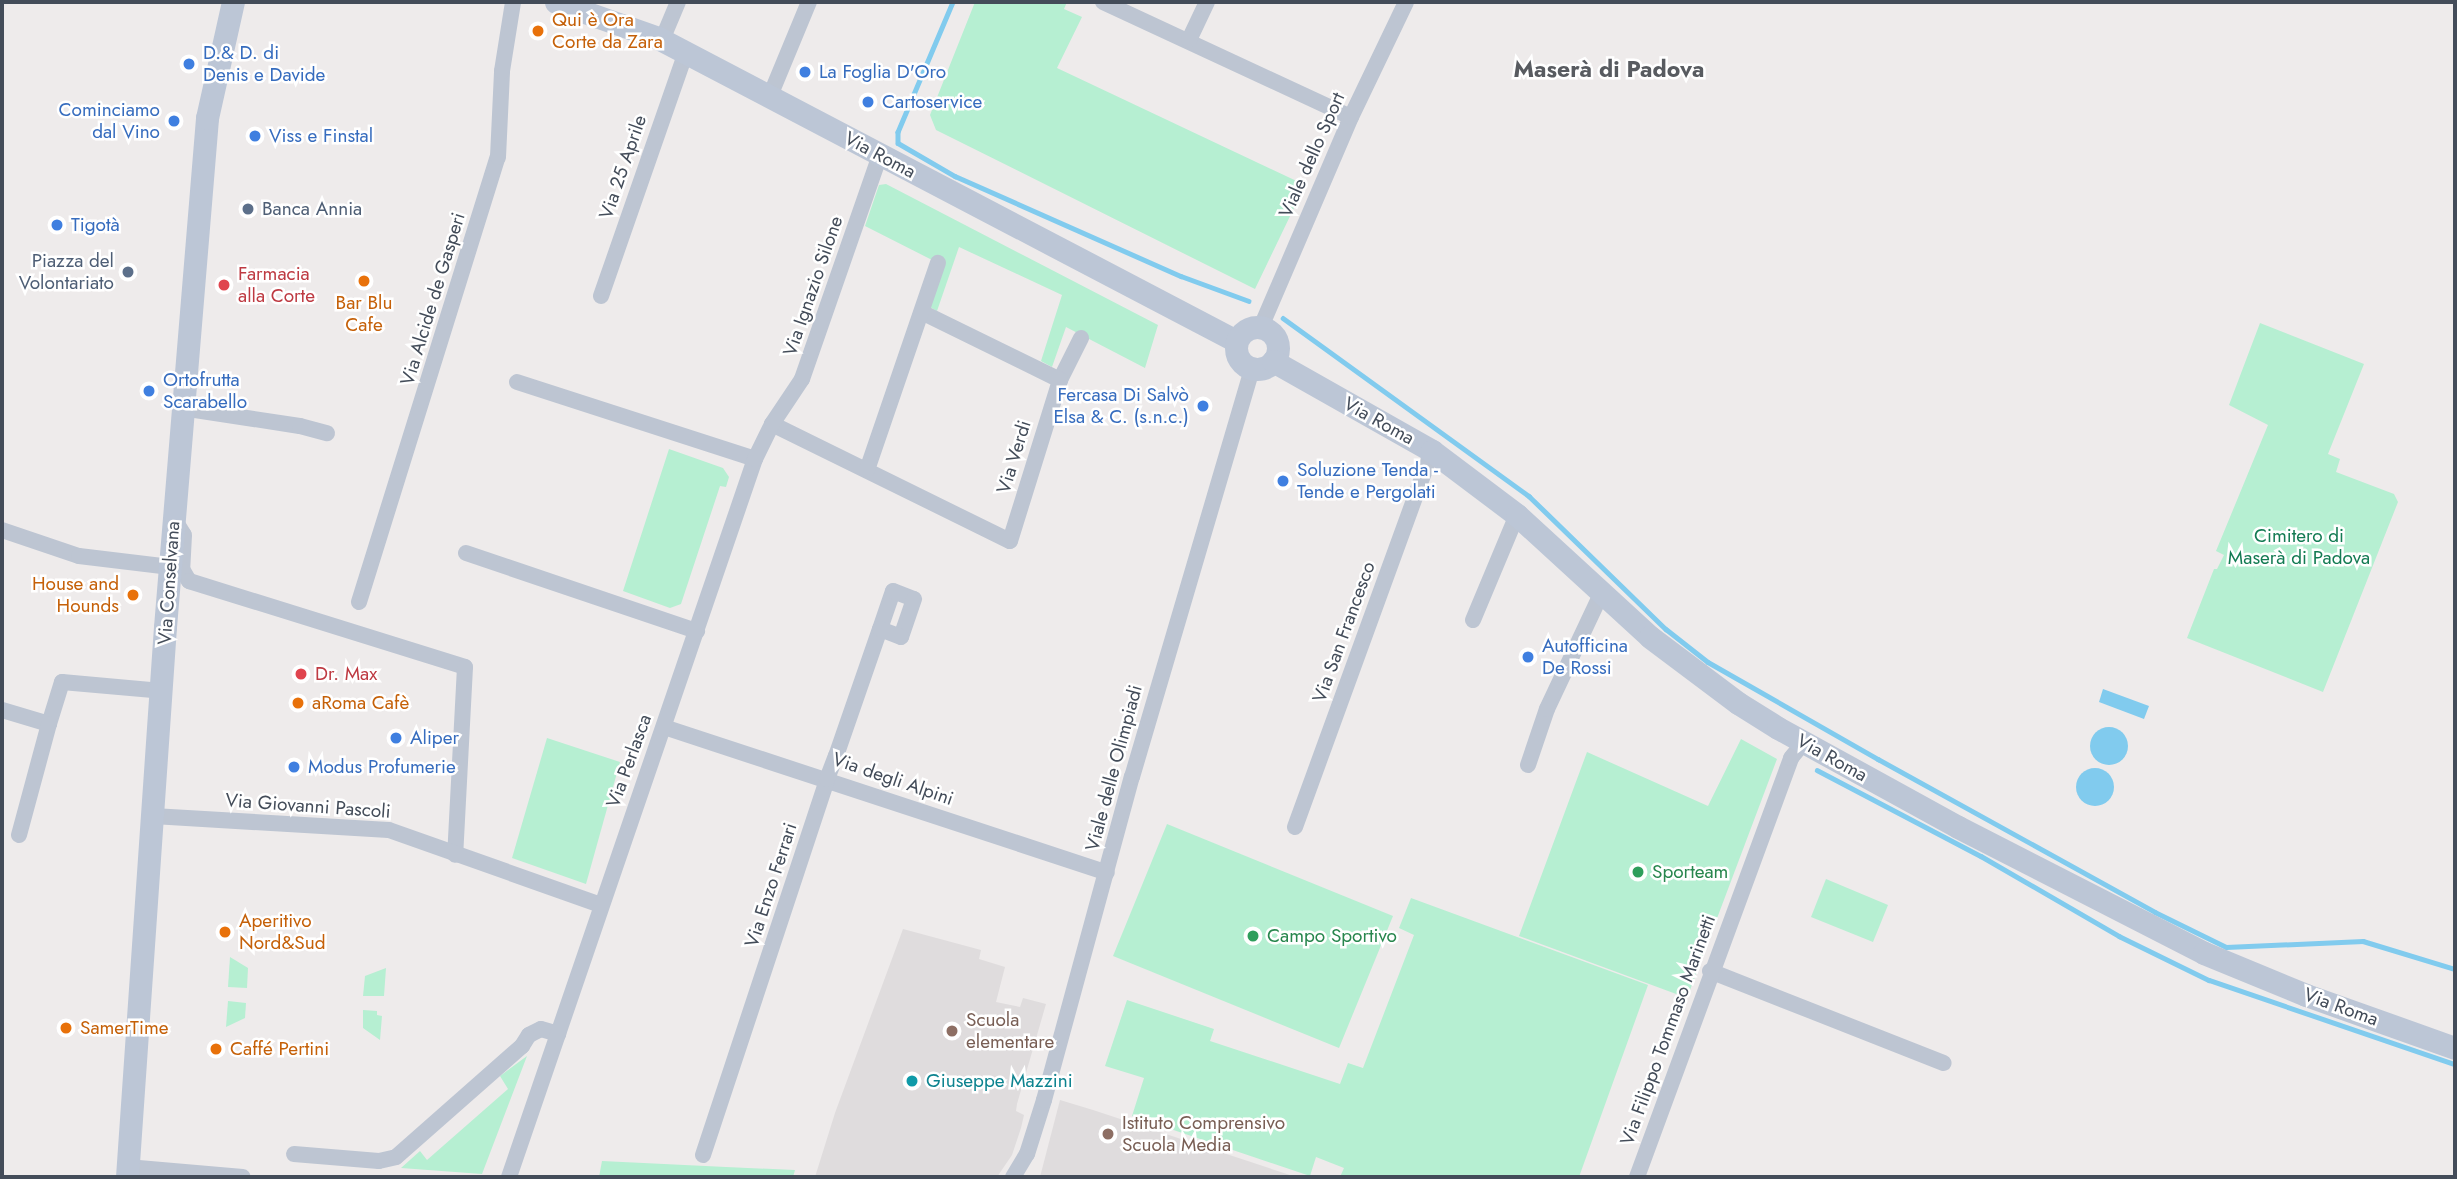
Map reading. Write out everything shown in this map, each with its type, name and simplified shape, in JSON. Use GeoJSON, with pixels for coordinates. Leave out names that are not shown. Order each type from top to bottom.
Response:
{"type":"FeatureCollection","features":[{"type":"Feature","properties":{"kind":"main road","name":"Via Conselvana"},"geometry":{"type":"LineString","coordinates":[[127,1172],[182,408],[207,118],[233,2]]}},
{"type":"Feature","properties":{"kind":"main road","name":"Via Roma"},"geometry":{"type":"LineString","coordinates":[[556,2],[662,40],[1236,341]]}},
{"type":"Feature","properties":{"kind":"main road"},"geometry":{"type":"LineString","coordinates":[[1261,327],[1277,340],[1262,365],[1237,355],[1236,341],[1244,331],[1261,327]]}},
{"type":"Feature","properties":{"kind":"main road","name":"Via Roma"},"geometry":{"type":"LineString","coordinates":[[1262,365],[1432,451],[1517,514],[1650,637],[1738,703],[1804,742],[1958,827],[2204,953],[2306,995],[2455,1048]]}},
{"type":"Feature","properties":{"kind":"street","name":"Via Alcide de Gasperi"},"geometry":{"type":"LineString","coordinates":[[359,602],[498,157],[502,71],[513,2]]}},
{"type":"Feature","properties":{"kind":"street"},"geometry":{"type":"LineString","coordinates":[[662,40],[678,2]]}},
{"type":"Feature","properties":{"kind":"street"},"geometry":{"type":"LineString","coordinates":[[770,96],[809,2]]}},
{"type":"Feature","properties":{"kind":"street"},"geometry":{"type":"LineString","coordinates":[[1103,2],[1351,117]]}},
{"type":"Feature","properties":{"kind":"street"},"geometry":{"type":"LineString","coordinates":[[1189,40],[1207,2]]}},
{"type":"Feature","properties":{"kind":"street","name":"Viale dello Sport"},"geometry":{"type":"LineString","coordinates":[[1261,327],[1351,117],[1406,2]]}},
{"type":"Feature","properties":{"kind":"street","name":"Via 25 Aprile"},"geometry":{"type":"LineString","coordinates":[[601,296],[685,52]]}},
{"type":"Feature","properties":{"kind":"street","name":"Via Ignazio Silone"},"geometry":{"type":"LineString","coordinates":[[772,424],[802,379],[880,155]]}},
{"type":"Feature","properties":{"kind":"street"},"geometry":{"type":"LineString","coordinates":[[867,470],[938,263]]}},
{"type":"Feature","properties":{"kind":"street"},"geometry":{"type":"LineString","coordinates":[[923,313],[1060,380],[1082,338]]}},
{"type":"Feature","properties":{"kind":"street","name":"Viale delle Olimpiadi"},"geometry":{"type":"LineString","coordinates":[[1013,1177],[1027,1154],[1035,1129],[1107,873],[1262,365]]}},
{"type":"Feature","properties":{"kind":"street","name":"Via Verdi"},"geometry":{"type":"LineString","coordinates":[[772,424],[1010,541],[1060,380]]}},
{"type":"Feature","properties":{"kind":"street"},"geometry":{"type":"LineString","coordinates":[[517,382],[755,459]]}},
{"type":"Feature","properties":{"kind":"street"},"geometry":{"type":"LineString","coordinates":[[182,408],[300,426],[327,433]]}},
{"type":"Feature","properties":{"kind":"street","name":"Via Perlasca"},"geometry":{"type":"LineString","coordinates":[[509,1177],[755,459],[772,424]]}},
{"type":"Feature","properties":{"kind":"street","name":"Via San Francesco"},"geometry":{"type":"LineString","coordinates":[[1295,827],[1432,451]]}},
{"type":"Feature","properties":{"kind":"street"},"geometry":{"type":"LineString","coordinates":[[1473,620],[1517,514]]}},
{"type":"Feature","properties":{"kind":"street"},"geometry":{"type":"LineString","coordinates":[[174,520],[184,535],[182,569],[189,581],[465,667],[455,855],[601,905]]}},
{"type":"Feature","properties":{"kind":"street"},"geometry":{"type":"LineString","coordinates":[[2,530],[79,556],[170,567]]}},
{"type":"Feature","properties":{"kind":"street"},"geometry":{"type":"LineString","coordinates":[[466,553],[697,631]]}},
{"type":"Feature","properties":{"kind":"street"},"geometry":{"type":"LineString","coordinates":[[1528,765],[1547,709],[1602,592]]}},
{"type":"Feature","properties":{"kind":"street","name":"Via Enzo Ferrari"},"geometry":{"type":"LineString","coordinates":[[703,1155],[827,779],[880,629]]}},
{"type":"Feature","properties":{"kind":"street"},"geometry":{"type":"LineString","coordinates":[[19,835],[62,682],[162,691]]}},
{"type":"Feature","properties":{"kind":"street"},"geometry":{"type":"LineString","coordinates":[[2,710],[49,724]]}},
{"type":"Feature","properties":{"kind":"street","name":"Via degli Alpini"},"geometry":{"type":"LineString","coordinates":[[664,727],[1107,873]]}},
{"type":"Feature","properties":{"kind":"street","name":"Via Filippo Tommaso Marinetti"},"geometry":{"type":"LineString","coordinates":[[1637,1177],[1710,971],[1791,758],[1804,742]]}},
{"type":"Feature","properties":{"kind":"street","name":"Via Giovanni Pascoli"},"geometry":{"type":"LineString","coordinates":[[153,816],[389,830],[455,855]]}},
{"type":"Feature","properties":{"kind":"street"},"geometry":{"type":"LineString","coordinates":[[1710,971],[1943,1063]]}},
{"type":"Feature","properties":{"kind":"street"},"geometry":{"type":"LineString","coordinates":[[295,1154],[379,1161],[396,1157],[522,1046],[529,1035],[541,1029],[558,1034]]}},
{"type":"Feature","properties":{"kind":"street"},"geometry":{"type":"LineString","coordinates":[[522,1046],[531,1044],[552,1051]]}},
{"type":"Feature","properties":{"kind":"street"},"geometry":{"type":"LineString","coordinates":[[127,1172],[243,1177]]}},
{"type":"Feature","properties":{"kind":"shaded area","name":"Scuola elementare"},"geometry":{"type":"Polygon","coordinates":[[[903,929],[981,950],[979,959],[1005,967],[996,1002],[1020,1007],[1023,998],[1046,1004],[1017,1104],[1016,1111],[1024,1115],[1021,1128],[1012,1155],[997,1177],[815,1177],[835,1113],[903,929]]]}},
{"type":"Feature","properties":{"kind":"shaded area","name":"Istituto Comprensivo Scuola Media"},"geometry":{"type":"Polygon","coordinates":[[[1060,1100],[1093,1110],[1296,1177],[1040,1177],[1060,1100]]]}},
{"type":"Feature","properties":{"kind":"green space"},"geometry":{"type":"Polygon","coordinates":[[[975,2],[1067,2],[1064,9],[1082,17],[1057,68],[1305,185],[1255,289],[936,130],[930,115],[975,2]]]}},
{"type":"Feature","properties":{"kind":"green space"},"geometry":{"type":"Polygon","coordinates":[[[886,184],[1158,325],[1145,368],[1066,327],[1052,367],[1041,361],[1062,295],[959,247],[937,311],[928,306],[938,263],[865,226],[879,185],[886,184]]]}},
{"type":"Feature","properties":{"kind":"green space","name":"Cimitero di Maserà di Padova"},"geometry":{"type":"Polygon","coordinates":[[[2260,323],[2364,364],[2328,454],[2340,459],[2336,472],[2394,494],[2398,502],[2323,692],[2187,638],[2214,569],[2217,569],[2224,555],[2216,551],[2268,425],[2229,405],[2260,323]]]}},
{"type":"Feature","properties":{"kind":"green space"},"geometry":{"type":"Polygon","coordinates":[[[669,449],[723,468],[729,477],[726,487],[720,486],[681,604],[670,608],[623,591],[669,449]]]}},
{"type":"Feature","properties":{"kind":"green space"},"geometry":{"type":"Polygon","coordinates":[[[547,738],[620,762],[586,884],[512,858],[547,738]]]}},
{"type":"Feature","properties":{"kind":"green space","name":"Sporteam"},"geometry":{"type":"Polygon","coordinates":[[[1741,739],[1777,759],[1687,998],[1519,936],[1587,752],[1708,806],[1741,739]]]}},
{"type":"Feature","properties":{"kind":"green space","name":"Campo Sportivo"},"geometry":{"type":"Polygon","coordinates":[[[1167,824],[1393,916],[1339,1048],[1113,956],[1167,824]]]}},
{"type":"Feature","properties":{"kind":"green space"},"geometry":{"type":"Polygon","coordinates":[[[1826,879],[1888,905],[1873,942],[1811,917],[1826,879]]]}},
{"type":"Feature","properties":{"kind":"green space"},"geometry":{"type":"Polygon","coordinates":[[[1411,898],[1648,985],[1579,1177],[1340,1177],[1344,1168],[1316,1157],[1310,1176],[1132,1116],[1144,1078],[1105,1066],[1127,1000],[1214,1029],[1210,1041],[1340,1084],[1348,1063],[1363,1068],[1414,935],[1399,928],[1411,898]]]}},
{"type":"Feature","properties":{"kind":"green space"},"geometry":{"type":"Polygon","coordinates":[[[230,957],[248,968],[247,988],[228,987],[230,957]]]}},
{"type":"Feature","properties":{"kind":"green space"},"geometry":{"type":"Polygon","coordinates":[[[386,968],[384,996],[363,996],[365,976],[386,968]]]}},
{"type":"Feature","properties":{"kind":"green space"},"geometry":{"type":"Polygon","coordinates":[[[228,1001],[246,1003],[245,1018],[226,1027],[228,1001]]]}},
{"type":"Feature","properties":{"kind":"green space"},"geometry":{"type":"Polygon","coordinates":[[[363,1010],[377,1011],[377,1015],[382,1016],[380,1040],[363,1028],[363,1010]]]}},
{"type":"Feature","properties":{"kind":"green space"},"geometry":{"type":"Polygon","coordinates":[[[527,1056],[482,1174],[401,1168],[420,1151],[427,1160],[508,1089],[500,1076],[527,1056]]]}},
{"type":"Feature","properties":{"kind":"green space"},"geometry":{"type":"Polygon","coordinates":[[[602,1161],[795,1170],[793,1177],[599,1177],[602,1161]]]}},
{"type":"Feature","properties":{"kind":"water"},"geometry":{"type":"Polygon","coordinates":[[[2103,689],[2149,706],[2144,719],[2099,702],[2103,689]]]}},
{"type":"Feature","properties":{"kind":"water"},"geometry":{"type":"Polygon","coordinates":[[[2109,727],[2123,732],[2128,746],[2123,760],[2109,765],[2095,760],[2090,746],[2095,732],[2109,727]]]}},
{"type":"Feature","properties":{"kind":"water"},"geometry":{"type":"Polygon","coordinates":[[[2095,768],[2109,773],[2114,787],[2109,801],[2095,806],[2081,801],[2076,787],[2081,773],[2095,768]]]}},
{"type":"Feature","properties":{"kind":"waterway"},"geometry":{"type":"LineString","coordinates":[[953,2],[898,132],[898,143],[955,176],[1181,276],[1249,301]]}},
{"type":"Feature","properties":{"kind":"waterway"},"geometry":{"type":"LineString","coordinates":[[1283,318],[1529,496],[1666,629],[1708,662],[1878,759],[2155,912],[2226,947],[2363,941],[2455,969]]}},
{"type":"Feature","properties":{"kind":"waterway"},"geometry":{"type":"LineString","coordinates":[[1817,770],[1981,856],[2119,936],[2209,980],[2455,1064]]}},
{"type":"Feature","properties":{"kind":"place","name":"Qui è Ora Corte da Zara"},"geometry":{"type":"Point","coordinates":[538,31]}},
{"type":"Feature","properties":{"kind":"place","name":"D.& D. di Denis e Davide"},"geometry":{"type":"Point","coordinates":[189,64]}},
{"type":"Feature","properties":{"kind":"place","name":"La Foglia D'Oro"},"geometry":{"type":"Point","coordinates":[805,72]}},
{"type":"Feature","properties":{"kind":"place","name":"Cartoservice"},"geometry":{"type":"Point","coordinates":[868,102]}},
{"type":"Feature","properties":{"kind":"place","name":"Cominciamo dal Vino"},"geometry":{"type":"Point","coordinates":[174,121]}},
{"type":"Feature","properties":{"kind":"place","name":"Viss e Finstal"},"geometry":{"type":"Point","coordinates":[255,136]}},
{"type":"Feature","properties":{"kind":"place","name":"Banca Annia"},"geometry":{"type":"Point","coordinates":[248,209]}},
{"type":"Feature","properties":{"kind":"place","name":"Tigotà"},"geometry":{"type":"Point","coordinates":[57,225]}},
{"type":"Feature","properties":{"kind":"place","name":"Piazza del Volontariato"},"geometry":{"type":"Point","coordinates":[128,272]}},
{"type":"Feature","properties":{"kind":"place","name":"Bar Blu Cafe"},"geometry":{"type":"Point","coordinates":[364,281]}},
{"type":"Feature","properties":{"kind":"place","name":"Farmacia alla Corte"},"geometry":{"type":"Point","coordinates":[224,285]}},
{"type":"Feature","properties":{"kind":"place","name":"Ortofrutta Scarabello"},"geometry":{"type":"Point","coordinates":[149,391]}},
{"type":"Feature","properties":{"kind":"place","name":"Fercasa Di Salvò Elsa & C. (s.n.c.)"},"geometry":{"type":"Point","coordinates":[1203,406]}},
{"type":"Feature","properties":{"kind":"place","name":"Soluzione Tenda - Tende e Pergolati"},"geometry":{"type":"Point","coordinates":[1283,481]}},
{"type":"Feature","properties":{"kind":"place","name":"House and Hounds"},"geometry":{"type":"Point","coordinates":[133,595]}},
{"type":"Feature","properties":{"kind":"place","name":"Autofficina De Rossi"},"geometry":{"type":"Point","coordinates":[1528,657]}},
{"type":"Feature","properties":{"kind":"place","name":"Dr. Max"},"geometry":{"type":"Point","coordinates":[301,674]}},
{"type":"Feature","properties":{"kind":"place","name":"aRoma Cafè"},"geometry":{"type":"Point","coordinates":[298,703]}},
{"type":"Feature","properties":{"kind":"place","name":"Aliper"},"geometry":{"type":"Point","coordinates":[396,738]}},
{"type":"Feature","properties":{"kind":"place","name":"Modus Profumerie"},"geometry":{"type":"Point","coordinates":[294,767]}},
{"type":"Feature","properties":{"kind":"place","name":"Sporteam"},"geometry":{"type":"Point","coordinates":[1638,872]}},
{"type":"Feature","properties":{"kind":"place","name":"Aperitivo Nord&Sud"},"geometry":{"type":"Point","coordinates":[225,932]}},
{"type":"Feature","properties":{"kind":"place","name":"Campo Sportivo"},"geometry":{"type":"Point","coordinates":[1253,936]}},
{"type":"Feature","properties":{"kind":"place","name":"SamerTime"},"geometry":{"type":"Point","coordinates":[66,1028]}},
{"type":"Feature","properties":{"kind":"place","name":"Scuola elementare"},"geometry":{"type":"Point","coordinates":[952,1031]}},
{"type":"Feature","properties":{"kind":"place","name":"Caffé Pertini"},"geometry":{"type":"Point","coordinates":[216,1049]}},
{"type":"Feature","properties":{"kind":"place","name":"Giuseppe Mazzini"},"geometry":{"type":"Point","coordinates":[912,1081]}},
{"type":"Feature","properties":{"kind":"place","name":"Istituto Comprensivo Scuola Media"},"geometry":{"type":"Point","coordinates":[1108,1134]}},
{"type":"Feature","properties":{"kind":"district","name":"Maserà di Padova"},"geometry":{"type":"Point","coordinates":[1609,69]}}]}
